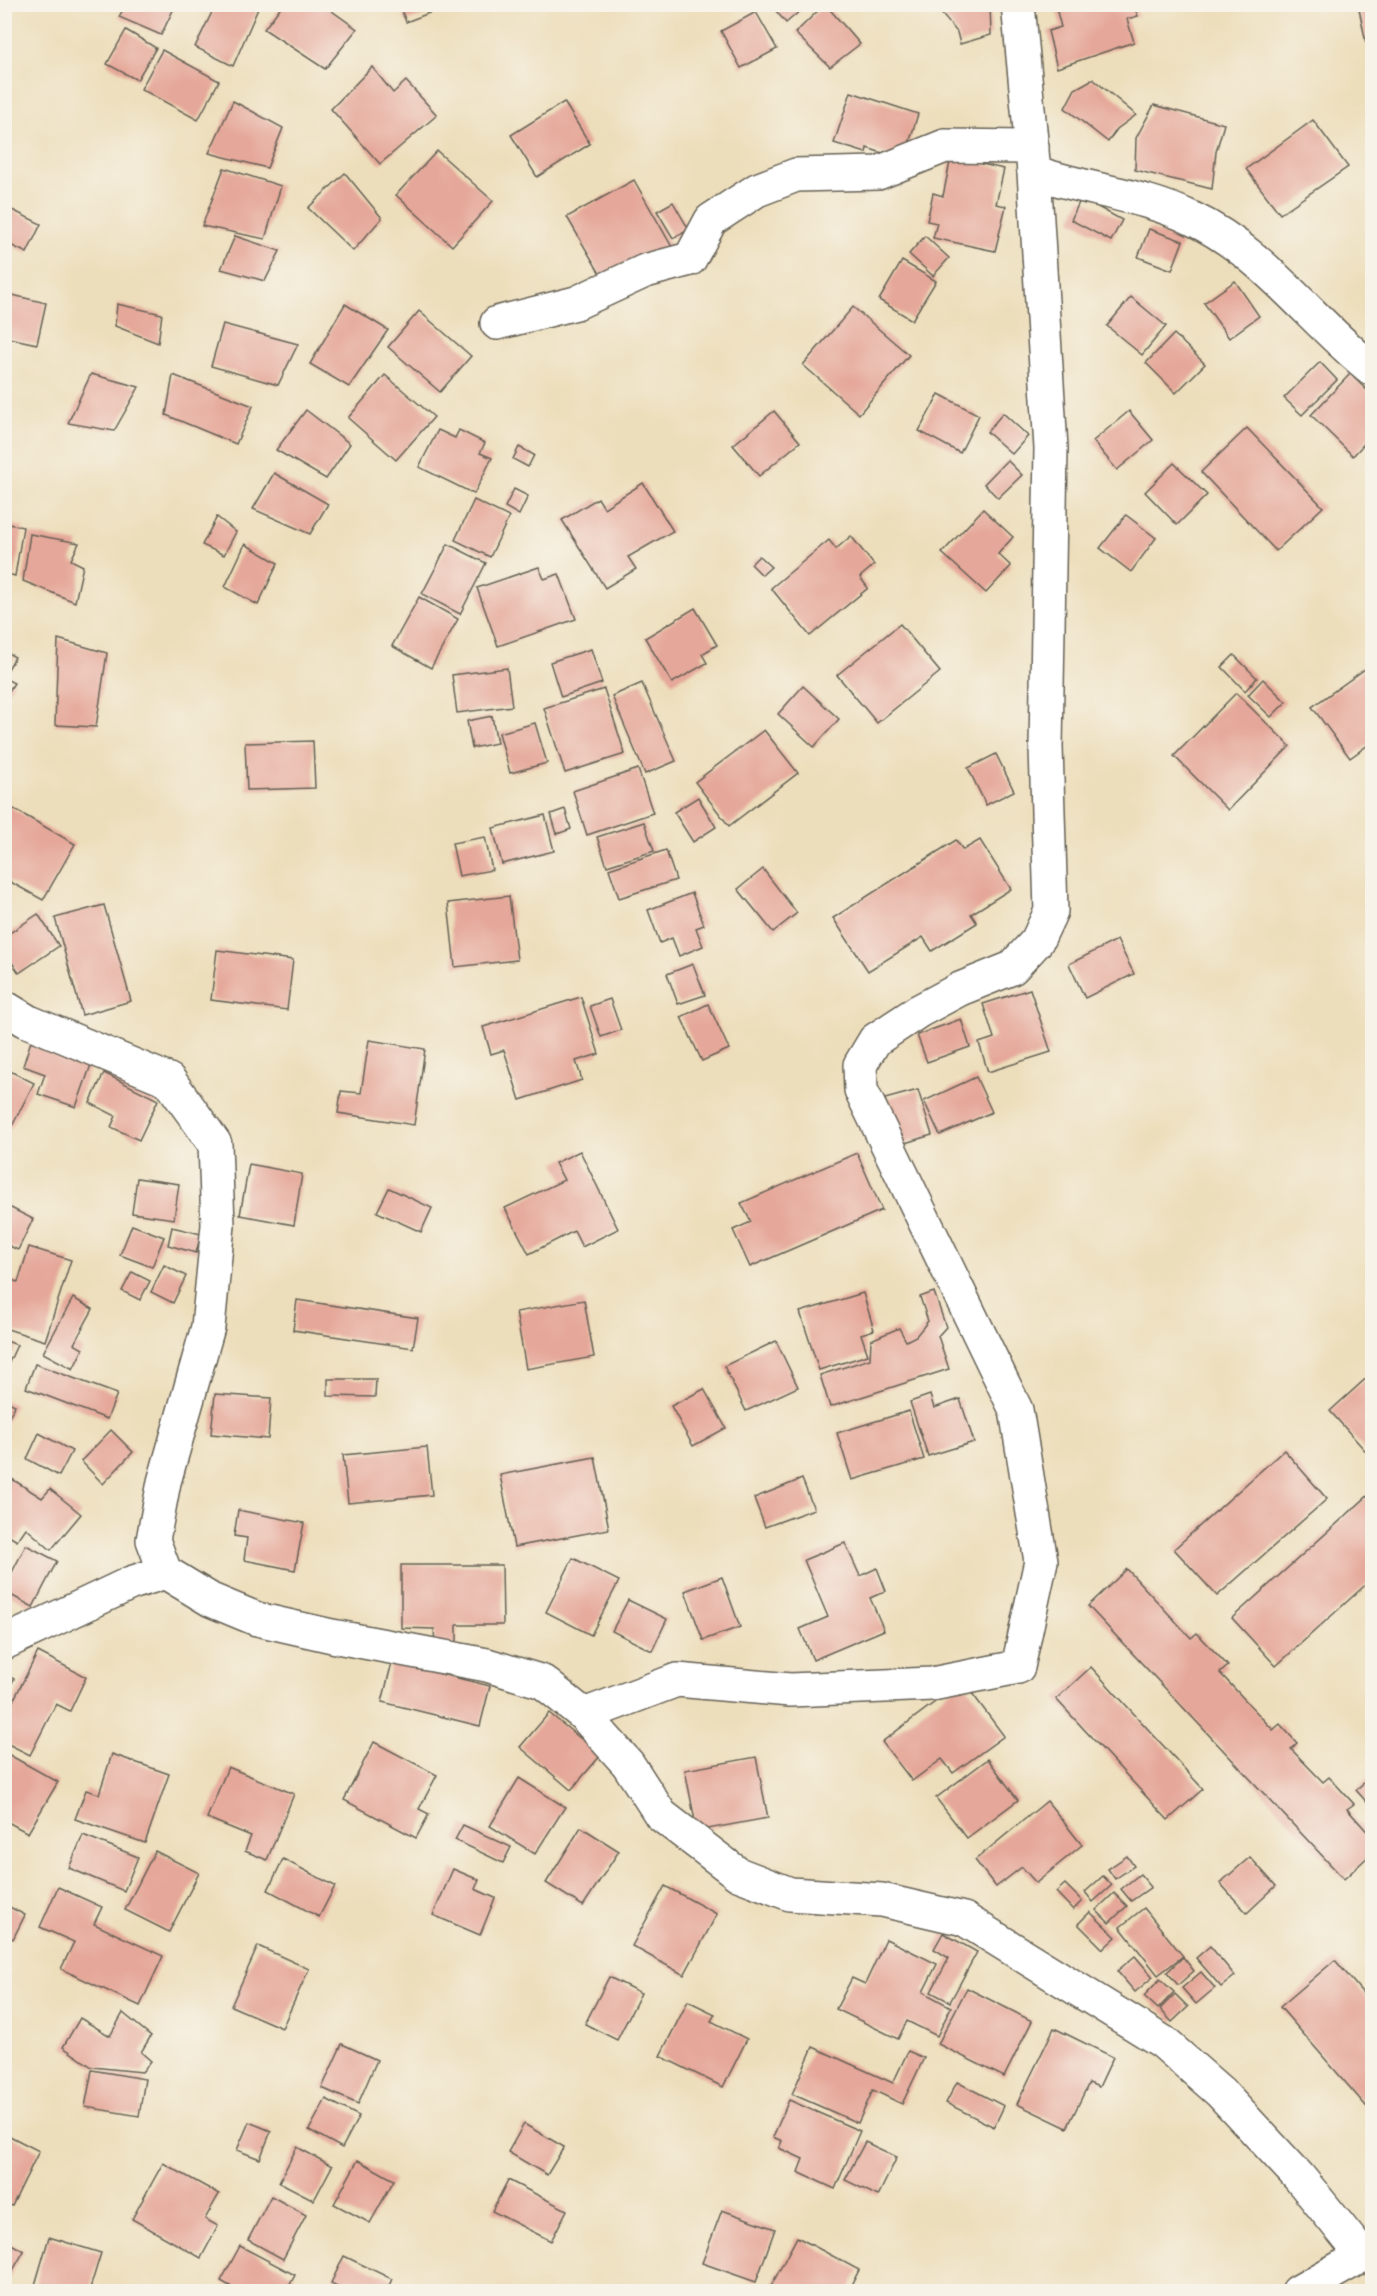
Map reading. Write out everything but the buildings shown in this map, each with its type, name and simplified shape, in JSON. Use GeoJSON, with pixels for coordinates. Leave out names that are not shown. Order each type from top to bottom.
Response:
{"type":"FeatureCollection","features":[{"type":"Feature","properties":{"kind":"street"},"geometry":{"type":"LineString","coordinates":[[584,1715],[677,1680],[790,1690],[932,1684],[1018,1667],[1041,1561],[1016,1410],[861,1090],[860,1065],[874,1040],[919,1011],[960,989],[1012,968],[1037,941],[1051,911],[1046,747],[1051,448],[1033,160],[1018,4]]}},
{"type":"Feature","properties":{"kind":"street"},"geometry":{"type":"LineString","coordinates":[[497,323],[576,303],[645,271],[690,259],[711,220],[757,190],[796,175],[878,173],[945,146],[1033,160],[1060,181],[1138,199],[1191,218],[1239,247],[1256,261],[1290,290],[1327,330],[1372,369]]}},
{"type":"Feature","properties":{"kind":"street"},"geometry":{"type":"LineString","coordinates":[[4,1007],[27,1021],[169,1080],[215,1144],[218,1225],[208,1327],[164,1482],[153,1540],[165,1572],[211,1600],[257,1618],[332,1636],[487,1665],[543,1682],[584,1715],[628,1764],[661,1815],[738,1874],[790,1894],[882,1900],[964,1919],[1163,2042],[1220,2092],[1368,2253],[1311,2290]]}},
{"type":"Feature","properties":{"kind":"street"},"geometry":{"type":"LineString","coordinates":[[4,1643],[131,1583],[165,1572]]}}]}
